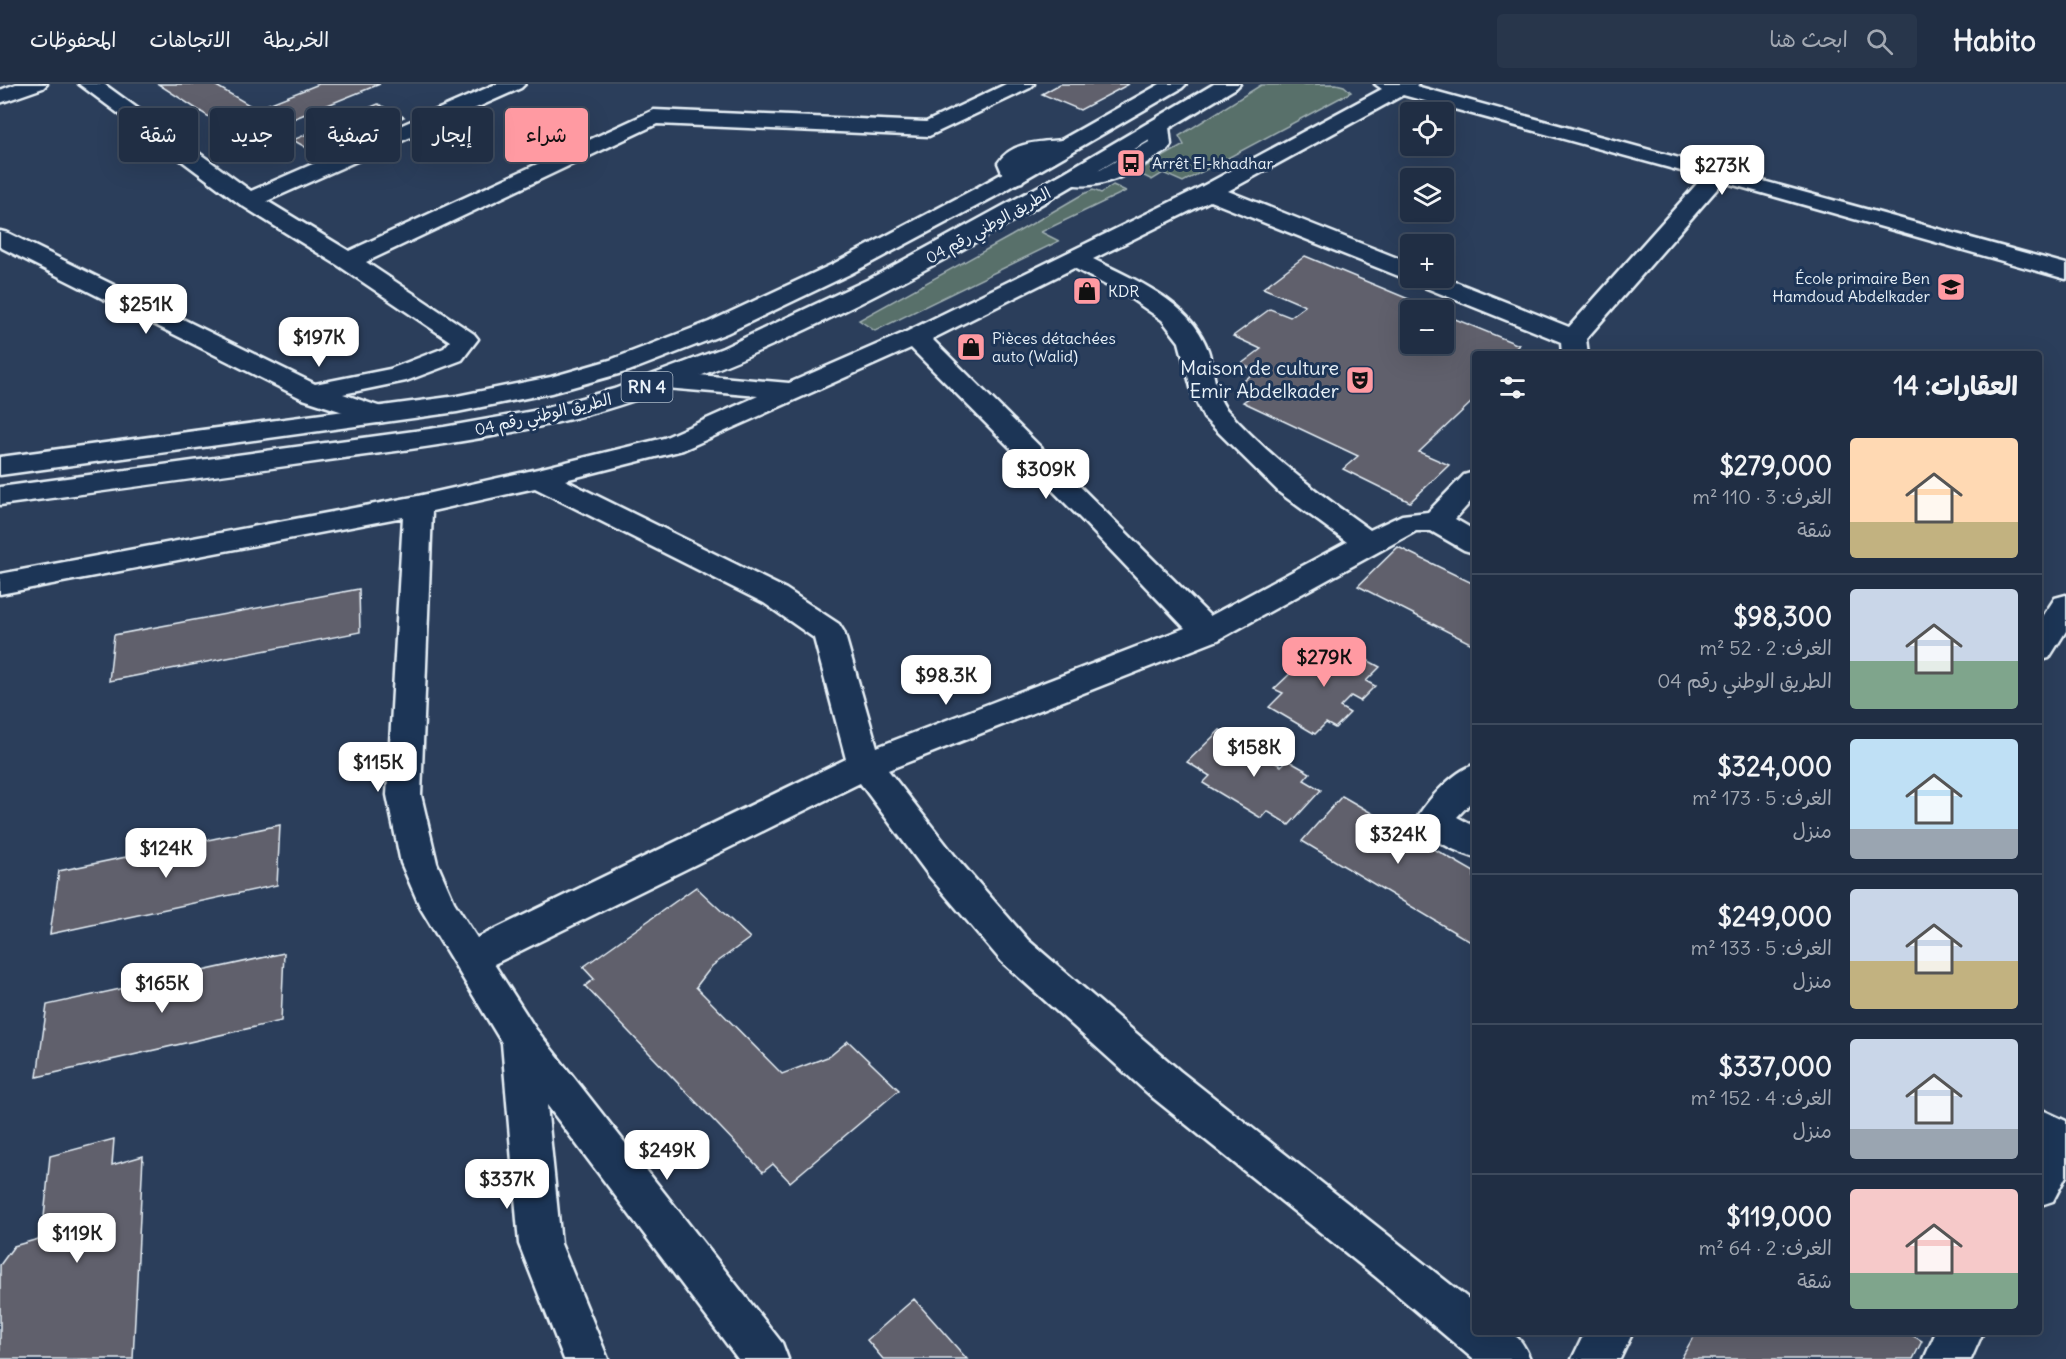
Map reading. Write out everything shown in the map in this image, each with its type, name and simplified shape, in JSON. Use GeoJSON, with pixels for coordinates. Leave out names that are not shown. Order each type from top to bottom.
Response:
{"type":"FeatureCollection","features":[{"type":"Feature","properties":{"kind":"main road"},"geometry":{"type":"LineString","coordinates":[[0,97],[36,84]]}},
{"type":"Feature","properties":{"kind":"main road"},"geometry":{"type":"LineString","coordinates":[[90,84],[249,200],[348,261],[465,339],[453,354],[397,375],[312,393]]}},
{"type":"Feature","properties":{"kind":"main road"},"geometry":{"type":"LineString","coordinates":[[249,200],[514,84]]}},
{"type":"Feature","properties":{"kind":"main road"},"geometry":{"type":"LineString","coordinates":[[348,261],[654,117],[929,129],[1023,84]]}},
{"type":"Feature","properties":{"kind":"main road","name":"الطريق الوطني رقم 04"},"geometry":{"type":"LineString","coordinates":[[0,466],[376,415],[523,392],[642,358],[698,336],[850,265],[1014,177],[1175,84]]}},
{"type":"Feature","properties":{"kind":"main road","name":"الطريق الوطني رقم 04"},"geometry":{"type":"LineString","coordinates":[[0,496],[444,436],[586,407],[666,380],[732,354],[880,283],[1071,178],[1229,84]]}},
{"type":"Feature","properties":{"kind":"main road"},"geometry":{"type":"LineString","coordinates":[[0,584],[418,505],[673,444],[915,337],[1209,192],[1398,85],[2066,272]]}},
{"type":"Feature","properties":{"kind":"main road"},"geometry":{"type":"LineString","coordinates":[[1445,288],[1574,346],[1718,174]]}},
{"type":"Feature","properties":{"kind":"main road"},"geometry":{"type":"LineString","coordinates":[[1209,192],[1400,268]]}},
{"type":"Feature","properties":{"kind":"main road"},"geometry":{"type":"LineString","coordinates":[[0,238],[312,393],[376,415]]}},
{"type":"Feature","properties":{"kind":"main road"},"geometry":{"type":"LineString","coordinates":[[1073,258],[1154,302],[1177,320],[1191,342],[1206,399],[1214,412],[1290,486],[1368,543]]}},
{"type":"Feature","properties":{"kind":"main road"},"geometry":{"type":"LineString","coordinates":[[915,337],[1091,512],[1207,632]]}},
{"type":"Feature","properties":{"kind":"main road"},"geometry":{"type":"LineString","coordinates":[[666,380],[794,392]]}},
{"type":"Feature","properties":{"kind":"main road"},"geometry":{"type":"LineString","coordinates":[[538,478],[776,596],[828,632],[865,765],[942,866],[1015,951],[1166,1084],[1391,1262],[1472,1330]]}},
{"type":"Feature","properties":{"kind":"main road"},"geometry":{"type":"LineString","coordinates":[[1436,521],[1472,483]]}},
{"type":"Feature","properties":{"kind":"main road"},"geometry":{"type":"LineString","coordinates":[[418,505],[404,795],[419,863],[439,909],[521,1040],[766,1359]]}},
{"type":"Feature","properties":{"kind":"main road"},"geometry":{"type":"LineString","coordinates":[[471,958],[865,765],[1207,632],[1368,543],[1412,522],[1436,521],[1472,542]]}},
{"type":"Feature","properties":{"kind":"main road"},"geometry":{"type":"LineString","coordinates":[[2042,644],[2066,606]]}},
{"type":"Feature","properties":{"kind":"main road"},"geometry":{"type":"LineString","coordinates":[[1472,780],[1433,820],[1472,842]]}},
{"type":"Feature","properties":{"kind":"main road"},"geometry":{"type":"LineString","coordinates":[[521,1040],[540,1244],[585,1359]]}},
{"type":"Feature","properties":{"kind":"main road"},"geometry":{"type":"LineString","coordinates":[[2042,1176],[2056,1136]]}},
{"type":"Feature","properties":{"kind":"main road"},"geometry":{"type":"LineString","coordinates":[[1479,1335],[1508,1359]]}},
{"type":"Feature","properties":{"kind":"main road"},"geometry":{"type":"LineString","coordinates":[[1594,1359],[1609,1335]]}},
{"type":"Feature","properties":{"kind":"main road"},"geometry":{"type":"LineString","coordinates":[[1946,1359],[1959,1335]]}},
{"type":"Feature","properties":{"kind":"green space"},"geometry":{"type":"Polygon","coordinates":[[[1336,84],[1344,86],[1351,92],[1183,182],[1163,173],[1152,180],[1136,172],[1184,145],[1179,136],[1261,85],[1336,84]]]}},
{"type":"Feature","properties":{"kind":"green space"},"geometry":{"type":"Polygon","coordinates":[[[1113,185],[1126,191],[1041,232],[1059,241],[875,331],[859,320],[1083,194],[1093,190],[1101,193],[1113,185]]]}},
{"type":"Feature","properties":{"kind":"building"},"geometry":{"type":"Polygon","coordinates":[[[158,84],[213,84],[254,108],[210,108],[210,118],[158,84]]]}},
{"type":"Feature","properties":{"kind":"building"},"geometry":{"type":"Polygon","coordinates":[[[319,84],[380,84],[320,108],[306,108],[306,114],[294,119],[294,108],[259,108],[319,84]]]}},
{"type":"Feature","properties":{"kind":"building"},"geometry":{"type":"Polygon","coordinates":[[[1060,84],[1129,84],[1080,110],[1042,94],[1060,84]]]}},
{"type":"Feature","properties":{"kind":"building"},"geometry":{"type":"Polygon","coordinates":[[[378,104],[386,108],[369,108],[378,104]]]}},
{"type":"Feature","properties":{"kind":"building"},"geometry":{"type":"Polygon","coordinates":[[[306,134],[306,148],[294,141],[306,134]]]}},
{"type":"Feature","properties":{"kind":"building","name":"Maison de culture Emir Abdelkader"},"geometry":{"type":"Polygon","coordinates":[[[1305,256],[1411,300],[1400,300],[1400,354],[1454,354],[1454,318],[1519,345],[1512,351],[1472,351],[1472,402],[1419,452],[1449,465],[1410,502],[1343,469],[1358,456],[1243,402],[1250,397],[1234,389],[1256,371],[1241,364],[1261,349],[1233,336],[1270,309],[1290,317],[1305,306],[1263,288],[1305,256]]]}},
{"type":"Feature","properties":{"kind":"building"},"geometry":{"type":"Polygon","coordinates":[[[1398,547],[1472,583],[1472,644],[1358,586],[1398,547]]]}},
{"type":"Feature","properties":{"kind":"building"},"geometry":{"type":"Polygon","coordinates":[[[359,589],[360,632],[109,681],[114,635],[359,589]]]}},
{"type":"Feature","properties":{"kind":"building"},"geometry":{"type":"Polygon","coordinates":[[[1335,643],[1380,667],[1366,681],[1375,686],[1360,701],[1351,696],[1340,707],[1350,713],[1335,728],[1326,723],[1315,734],[1269,707],[1283,693],[1274,689],[1312,653],[1321,657],[1335,643]]]}},
{"type":"Feature","properties":{"kind":"building"},"geometry":{"type":"Polygon","coordinates":[[[1220,730],[1241,743],[1247,737],[1270,751],[1264,757],[1281,766],[1287,760],[1310,773],[1304,780],[1321,790],[1289,825],[1267,811],[1261,818],[1203,783],[1210,776],[1187,762],[1220,730]]]}},
{"type":"Feature","properties":{"kind":"building"},"geometry":{"type":"Polygon","coordinates":[[[1342,796],[1472,871],[1472,943],[1302,841],[1342,796]]]}},
{"type":"Feature","properties":{"kind":"building"},"geometry":{"type":"Polygon","coordinates":[[[280,825],[277,885],[50,934],[59,871],[280,825]]]}},
{"type":"Feature","properties":{"kind":"building"},"geometry":{"type":"Polygon","coordinates":[[[696,887],[750,938],[712,966],[696,987],[782,1074],[830,1056],[848,1041],[899,1090],[790,1182],[773,1164],[763,1172],[585,986],[594,979],[583,967],[696,887]]]}},
{"type":"Feature","properties":{"kind":"building"},"geometry":{"type":"Polygon","coordinates":[[[284,953],[281,1021],[37,1077],[47,1005],[284,953]]]}},
{"type":"Feature","properties":{"kind":"building"},"geometry":{"type":"Polygon","coordinates":[[[114,1139],[112,1165],[143,1156],[133,1359],[0,1359],[0,1265],[14,1246],[42,1238],[50,1156],[114,1139]]]}},
{"type":"Feature","properties":{"kind":"building"},"geometry":{"type":"Polygon","coordinates":[[[914,1299],[967,1359],[883,1359],[867,1340],[914,1299]]]}},
{"type":"Feature","properties":{"kind":"building"},"geometry":{"type":"Polygon","coordinates":[[[1694,1335],[1912,1335],[1922,1341],[1913,1359],[1681,1359],[1694,1335]]]}},
{"type":"Feature","properties":{"kind":"place","name":"Arrêt El-khadhar"},"geometry":{"type":"Point","coordinates":[1131,163]}},
{"type":"Feature","properties":{"kind":"place","name":"École primaire Ben Hamdoud Abdelkader"},"geometry":{"type":"Point","coordinates":[1951,287]}},
{"type":"Feature","properties":{"kind":"place","name":"KDR"},"geometry":{"type":"Point","coordinates":[1087,291]}},
{"type":"Feature","properties":{"kind":"place","name":"Pièces détachées auto (Walid)"},"geometry":{"type":"Point","coordinates":[971,347]}},
{"type":"Feature","properties":{"kind":"place","name":"Maison de culture Emir Abdelkader"},"geometry":{"type":"Point","coordinates":[1360,380]}}]}
